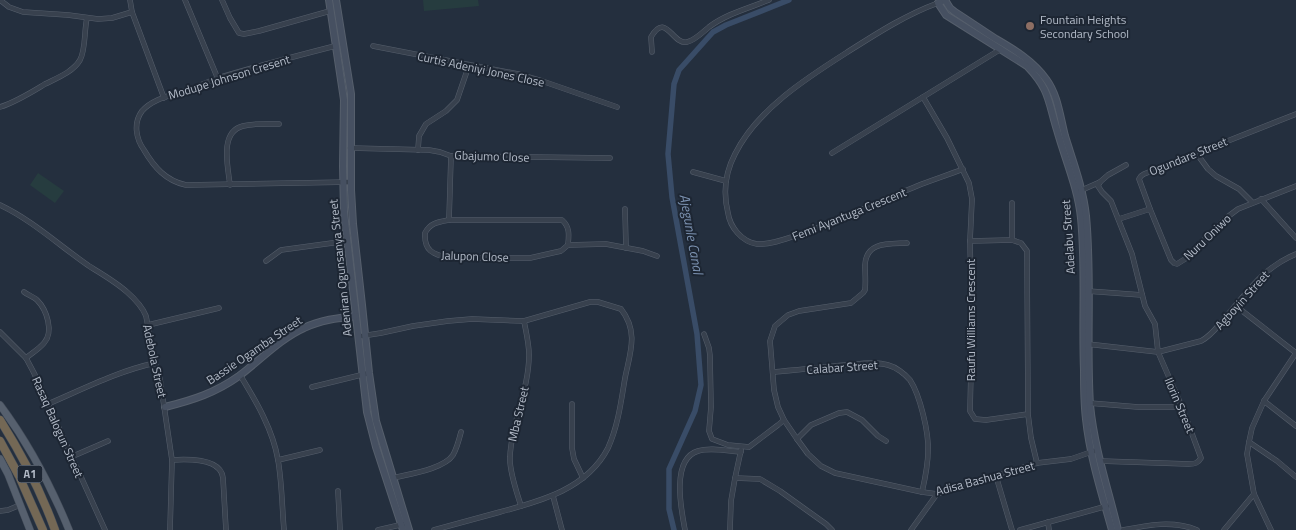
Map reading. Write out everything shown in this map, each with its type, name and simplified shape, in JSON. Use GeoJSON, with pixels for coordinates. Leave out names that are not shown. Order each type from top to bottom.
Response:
{"type":"FeatureCollection","features":[{"type":"Feature","properties":{"kind":"highway","name":"A1"},"geometry":{"type":"LineString","coordinates":[[0,420],[33,479],[55,530]]}},
{"type":"Feature","properties":{"kind":"highway","name":"A1"},"geometry":{"type":"LineString","coordinates":[[0,441],[19,476],[43,530]]}},
{"type":"Feature","properties":{"kind":"main road","name":"Adeniran Ogunsanya Street"},"geometry":{"type":"LineString","coordinates":[[329,0],[344,100],[347,148],[347,182],[344,212],[356,316],[362,336]]}},
{"type":"Feature","properties":{"kind":"main road","name":"Adeniran Ogunsanya Street"},"geometry":{"type":"LineString","coordinates":[[336,0],[351,94],[347,148]]}},
{"type":"Feature","properties":{"kind":"main road","name":"Adelabu Street"},"geometry":{"type":"LineString","coordinates":[[940,2],[1003,47],[1025,57],[1048,81],[1057,104],[1086,216],[1087,403],[1092,420],[1094,451],[1118,530]]}},
{"type":"Feature","properties":{"kind":"main road","name":"Adeniran Ogunsanya Street"},"geometry":{"type":"LineString","coordinates":[[347,182],[362,305],[362,336],[369,420],[404,526],[410,530]]}},
{"type":"Feature","properties":{"kind":"main road","name":"Bassie Ogamba Street"},"geometry":{"type":"LineString","coordinates":[[164,407],[193,400],[223,386],[303,328],[328,320],[356,316]]}},
{"type":"Feature","properties":{"kind":"main road","name":"Adeniran Ogunsanya Street"},"geometry":{"type":"LineString","coordinates":[[366,374],[376,421],[393,478],[404,526]]}},
{"type":"Feature","properties":{"kind":"main road"},"geometry":{"type":"LineString","coordinates":[[0,405],[18,429],[34,456],[69,530]]}},
{"type":"Feature","properties":{"kind":"main road","name":"Adelabu Street"},"geometry":{"type":"LineString","coordinates":[[1094,451],[1100,461],[1112,530]]}},
{"type":"Feature","properties":{"kind":"main road"},"geometry":{"type":"LineString","coordinates":[[0,459],[8,474],[30,530]]}},
{"type":"Feature","properties":{"kind":"street"},"geometry":{"type":"LineString","coordinates":[[0,0],[9,7],[23,12],[87,18],[112,18],[132,12]]}},
{"type":"Feature","properties":{"kind":"street"},"geometry":{"type":"LineString","coordinates":[[130,0],[132,12],[164,98]]}},
{"type":"Feature","properties":{"kind":"street"},"geometry":{"type":"LineString","coordinates":[[186,0],[218,78]]}},
{"type":"Feature","properties":{"kind":"street"},"geometry":{"type":"LineString","coordinates":[[222,0],[239,33],[244,34],[330,12]]}},
{"type":"Feature","properties":{"kind":"street"},"geometry":{"type":"LineString","coordinates":[[652,52],[650,37],[656,29],[666,28],[680,41],[686,43],[716,22],[769,0]]}},
{"type":"Feature","properties":{"kind":"street","name":"Femi Ayantuga Crescent"},"geometry":{"type":"LineString","coordinates":[[940,2],[889,26],[787,93],[752,128],[735,153],[726,181],[725,202],[729,218],[735,230],[745,239],[756,244],[775,242],[847,217],[963,169]]}},
{"type":"Feature","properties":{"kind":"street"},"geometry":{"type":"LineString","coordinates":[[0,107],[60,76],[78,63],[83,51],[87,18]]}},
{"type":"Feature","properties":{"kind":"street","name":"Modupe Johnson Cresent"},"geometry":{"type":"LineString","coordinates":[[335,46],[218,78],[164,98],[142,111],[138,119],[136,136],[153,164],[164,176],[178,184],[230,185],[347,182]]}},
{"type":"Feature","properties":{"kind":"street","name":"Curtis Adeniyi Jones Close"},"geometry":{"type":"LineString","coordinates":[[373,46],[518,74],[617,107]]}},
{"type":"Feature","properties":{"kind":"street"},"geometry":{"type":"LineString","coordinates":[[832,153],[1003,47]]}},
{"type":"Feature","properties":{"kind":"street"},"geometry":{"type":"LineString","coordinates":[[418,150],[420,136],[426,124],[446,111],[457,100],[469,65]]}},
{"type":"Feature","properties":{"kind":"street"},"geometry":{"type":"LineString","coordinates":[[923,97],[948,138],[969,183],[972,199],[970,241]]}},
{"type":"Feature","properties":{"kind":"street","name":"Ogundare Street"},"geometry":{"type":"LineString","coordinates":[[1174,263],[1171,260],[1150,209],[1139,179],[1140,176],[1296,114]]}},
{"type":"Feature","properties":{"kind":"street"},"geometry":{"type":"LineString","coordinates":[[230,185],[227,150],[232,133],[237,128],[244,126],[279,124]]}},
{"type":"Feature","properties":{"kind":"street","name":"Gbajumo Close"},"geometry":{"type":"LineString","coordinates":[[347,148],[418,150],[440,152],[451,156],[610,158]]}},
{"type":"Feature","properties":{"kind":"street"},"geometry":{"type":"LineString","coordinates":[[1197,154],[1216,176],[1239,189],[1252,202]]}},
{"type":"Feature","properties":{"kind":"street"},"geometry":{"type":"LineString","coordinates":[[449,220],[451,156]]}},
{"type":"Feature","properties":{"kind":"street"},"geometry":{"type":"LineString","coordinates":[[1078,189],[1100,182],[1108,175],[1126,166]]}},
{"type":"Feature","properties":{"kind":"street"},"geometry":{"type":"LineString","coordinates":[[693,172],[726,181]]}},
{"type":"Feature","properties":{"kind":"street","name":"Ilorin Street"},"geometry":{"type":"LineString","coordinates":[[1100,182],[1098,186],[1111,201],[1132,254],[1145,306],[1155,324],[1158,352],[1182,407],[1201,458],[1194,464],[1100,461]]}},
{"type":"Feature","properties":{"kind":"street","name":"Nuru Oniwo"},"geometry":{"type":"LineString","coordinates":[[1174,263],[1177,264],[1186,259],[1226,218],[1238,209],[1296,186]]}},
{"type":"Feature","properties":{"kind":"street"},"geometry":{"type":"LineString","coordinates":[[1261,199],[1296,238]]}},
{"type":"Feature","properties":{"kind":"street"},"geometry":{"type":"LineString","coordinates":[[1012,204],[1012,240],[1021,243],[1026,251],[1028,414],[1037,463]]}},
{"type":"Feature","properties":{"kind":"street","name":"Adebola Street"},"geometry":{"type":"LineString","coordinates":[[0,205],[22,217],[88,266],[126,290],[144,310],[160,379],[172,460],[170,530]]}},
{"type":"Feature","properties":{"kind":"street"},"geometry":{"type":"LineString","coordinates":[[625,209],[626,248]]}},
{"type":"Feature","properties":{"kind":"street"},"geometry":{"type":"LineString","coordinates":[[1119,220],[1150,209]]}},
{"type":"Feature","properties":{"kind":"street","name":"Jalupon Close"},"geometry":{"type":"LineString","coordinates":[[568,245],[569,230],[567,224],[562,220],[449,220],[430,225],[425,233],[427,246],[430,251],[436,255],[448,258],[530,258],[561,251],[568,245],[606,244],[657,256]]}},
{"type":"Feature","properties":{"kind":"street","name":"Raufu Williams Crescent"},"geometry":{"type":"LineString","coordinates":[[1012,240],[970,241],[972,330],[970,411],[975,419],[986,420],[1028,414]]}},
{"type":"Feature","properties":{"kind":"street"},"geometry":{"type":"LineString","coordinates":[[266,261],[281,250],[347,241]]}},
{"type":"Feature","properties":{"kind":"street","name":"Adisa Bashua Street"},"geometry":{"type":"LineString","coordinates":[[907,243],[874,247],[866,257],[865,290],[851,303],[799,311],[788,315],[775,326],[770,341],[774,390],[778,407],[784,420],[808,454],[821,466],[835,474],[937,494],[1037,463],[1070,459],[1094,451]]}},
{"type":"Feature","properties":{"kind":"street","name":"Agboyin Street"},"geometry":{"type":"LineString","coordinates":[[1158,352],[1201,341],[1208,337],[1251,286],[1279,262],[1296,254]]}},
{"type":"Feature","properties":{"kind":"street"},"geometry":{"type":"LineString","coordinates":[[1086,291],[1142,295]]}},
{"type":"Feature","properties":{"kind":"street"},"geometry":{"type":"LineString","coordinates":[[24,292],[37,299],[44,309],[49,335],[45,342],[26,358]]}},
{"type":"Feature","properties":{"kind":"street"},"geometry":{"type":"LineString","coordinates":[[362,336],[448,321],[472,319],[524,320],[590,302],[598,302],[622,310],[630,323],[632,335],[631,349],[615,430],[608,448],[598,464],[571,487],[554,496],[434,530]]}},
{"type":"Feature","properties":{"kind":"street"},"geometry":{"type":"LineString","coordinates":[[1236,306],[1296,353],[1264,401],[1252,428],[1247,454],[1254,494],[1270,530]]}},
{"type":"Feature","properties":{"kind":"street"},"geometry":{"type":"LineString","coordinates":[[148,325],[218,308]]}},
{"type":"Feature","properties":{"kind":"street","name":"Mba Street"},"geometry":{"type":"LineString","coordinates":[[521,506],[510,459],[510,443],[528,365],[528,348],[524,320]]}},
{"type":"Feature","properties":{"kind":"street","name":"Rasaq Balogun Street"},"geometry":{"type":"LineString","coordinates":[[0,332],[26,358],[105,530]]}},
{"type":"Feature","properties":{"kind":"street"},"geometry":{"type":"LineString","coordinates":[[704,334],[710,356],[711,407],[709,431],[712,439],[728,445],[749,447],[784,420]]}},
{"type":"Feature","properties":{"kind":"street"},"geometry":{"type":"LineString","coordinates":[[1086,344],[1158,352]]}},
{"type":"Feature","properties":{"kind":"street"},"geometry":{"type":"LineString","coordinates":[[48,404],[139,366],[155,363]]}},
{"type":"Feature","properties":{"kind":"street","name":"Calabar Street"},"geometry":{"type":"LineString","coordinates":[[773,372],[866,363],[888,365],[903,373],[909,379],[919,399],[928,436],[927,466],[922,492]]}},
{"type":"Feature","properties":{"kind":"street"},"geometry":{"type":"LineString","coordinates":[[312,387],[366,374]]}},
{"type":"Feature","properties":{"kind":"street"},"geometry":{"type":"LineString","coordinates":[[240,375],[260,409],[278,460],[284,530]]}},
{"type":"Feature","properties":{"kind":"street"},"geometry":{"type":"LineString","coordinates":[[1264,401],[1296,426]]}},
{"type":"Feature","properties":{"kind":"street"},"geometry":{"type":"LineString","coordinates":[[1087,403],[1138,407],[1182,407]]}},
{"type":"Feature","properties":{"kind":"street"},"geometry":{"type":"LineString","coordinates":[[572,404],[572,448],[574,460],[583,478]]}},
{"type":"Feature","properties":{"kind":"street"},"geometry":{"type":"LineString","coordinates":[[797,439],[811,425],[839,413],[847,412],[862,420],[886,441]]}},
{"type":"Feature","properties":{"kind":"street"},"geometry":{"type":"LineString","coordinates":[[393,478],[446,462],[457,447],[461,432]]}},
{"type":"Feature","properties":{"kind":"street"},"geometry":{"type":"LineString","coordinates":[[706,449],[712,439]]}},
{"type":"Feature","properties":{"kind":"street"},"geometry":{"type":"LineString","coordinates":[[71,456],[108,441]]}},
{"type":"Feature","properties":{"kind":"street"},"geometry":{"type":"LineString","coordinates":[[1249,442],[1296,477]]}},
{"type":"Feature","properties":{"kind":"street"},"geometry":{"type":"LineString","coordinates":[[730,530],[731,501],[742,446]]}},
{"type":"Feature","properties":{"kind":"street"},"geometry":{"type":"LineString","coordinates":[[685,530],[680,492],[681,470],[690,454],[706,449],[741,452]]}},
{"type":"Feature","properties":{"kind":"street"},"geometry":{"type":"LineString","coordinates":[[278,460],[320,450]]}},
{"type":"Feature","properties":{"kind":"street"},"geometry":{"type":"LineString","coordinates":[[172,460],[189,458],[207,462],[220,468],[224,478],[226,530]]}},
{"type":"Feature","properties":{"kind":"street"},"geometry":{"type":"LineString","coordinates":[[996,476],[1012,530]]}},
{"type":"Feature","properties":{"kind":"street"},"geometry":{"type":"LineString","coordinates":[[735,478],[760,479],[805,508],[832,530]]}},
{"type":"Feature","properties":{"kind":"street"},"geometry":{"type":"LineString","coordinates":[[338,491],[340,530]]}},
{"type":"Feature","properties":{"kind":"street"},"geometry":{"type":"LineString","coordinates":[[911,530],[937,494]]}},
{"type":"Feature","properties":{"kind":"street"},"geometry":{"type":"LineString","coordinates":[[1224,530],[1254,494]]}},
{"type":"Feature","properties":{"kind":"street"},"geometry":{"type":"LineString","coordinates":[[554,496],[562,530]]}},
{"type":"Feature","properties":{"kind":"street"},"geometry":{"type":"LineString","coordinates":[[1020,530],[1109,505]]}},
{"type":"Feature","properties":{"kind":"street"},"geometry":{"type":"LineString","coordinates":[[0,511],[20,506]]}},
{"type":"Feature","properties":{"kind":"street"},"geometry":{"type":"LineString","coordinates":[[1048,522],[1049,530]]}},
{"type":"Feature","properties":{"kind":"street"},"geometry":{"type":"LineString","coordinates":[[1123,530],[1166,524],[1187,526],[1197,530]]}},
{"type":"Feature","properties":{"kind":"street"},"geometry":{"type":"LineString","coordinates":[[378,530],[404,526]]}},
{"type":"Feature","properties":{"kind":"green space"},"geometry":{"type":"Polygon","coordinates":[[[423,0],[478,0],[479,6],[424,11],[423,0]]]}},
{"type":"Feature","properties":{"kind":"green space"},"geometry":{"type":"Polygon","coordinates":[[[38,173],[64,191],[55,203],[30,185],[38,173]]]}},
{"type":"Feature","properties":{"kind":"waterway","name":"Ajegunle Canal"},"geometry":{"type":"LineString","coordinates":[[674,530],[669,509],[669,469],[695,411],[701,385],[697,334],[672,197],[668,154],[674,84],[679,70],[713,32],[789,0]]}},
{"type":"Feature","properties":{"kind":"place","name":"Fountain Heights Secondary School"},"geometry":{"type":"Point","coordinates":[1030,26]}}]}
